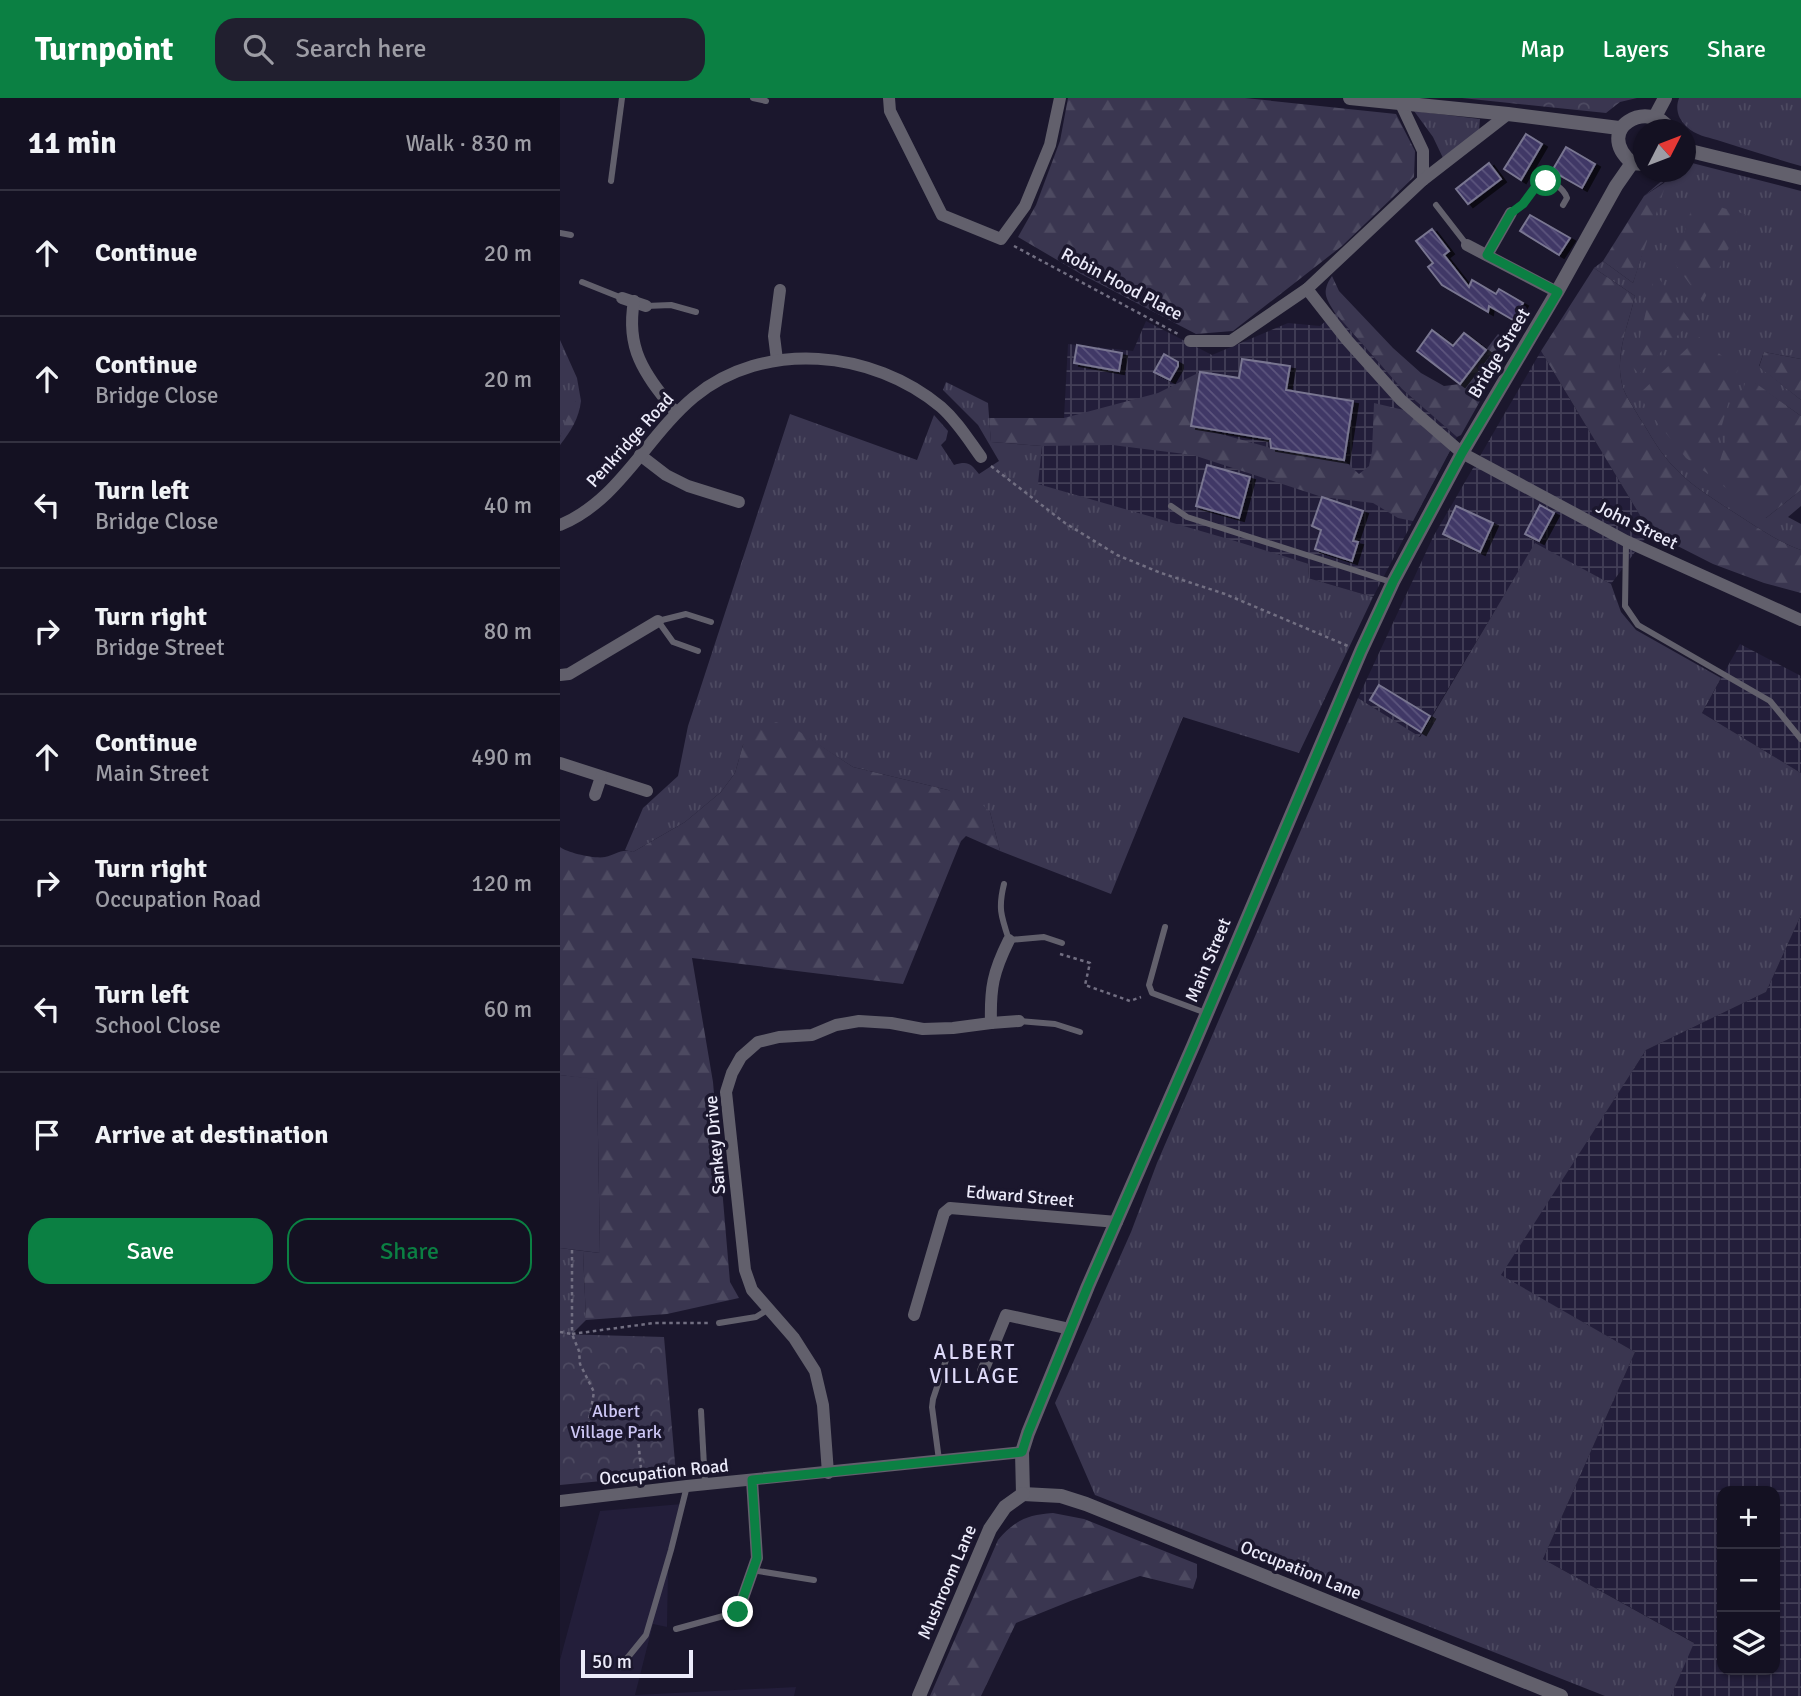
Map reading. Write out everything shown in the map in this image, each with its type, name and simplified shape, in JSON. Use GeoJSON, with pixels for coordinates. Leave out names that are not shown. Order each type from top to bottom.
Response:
{"type":"FeatureCollection","features":[{"type":"Feature","properties":{"kind":"street"},"geometry":{"type":"LineString","coordinates":[[889,98],[890,111],[942,215],[1002,239],[1025,205],[1050,145],[1060,98]]}},
{"type":"Feature","properties":{"kind":"street"},"geometry":{"type":"LineString","coordinates":[[1350,98],[1619,128]]}},
{"type":"Feature","properties":{"kind":"street"},"geometry":{"type":"LineString","coordinates":[[1657,113],[1665,98]]}},
{"type":"Feature","properties":{"kind":"street"},"geometry":{"type":"LineString","coordinates":[[1401,104],[1423,151],[1423,180]]}},
{"type":"Feature","properties":{"kind":"street"},"geometry":{"type":"LineString","coordinates":[[1633,159],[1621,150],[1618,141],[1623,120],[1636,111],[1645,110],[1657,113],[1664,119]]}},
{"type":"Feature","properties":{"kind":"street","name":"Robin Hood Place"},"geometry":{"type":"LineString","coordinates":[[1190,341],[1230,341],[1307,289],[1423,180],[1508,114]]}},
{"type":"Feature","properties":{"kind":"street"},"geometry":{"type":"LineString","coordinates":[[1696,153],[1801,178]]}},
{"type":"Feature","properties":{"kind":"street","name":"Bridge Street"},"geometry":{"type":"LineString","coordinates":[[1462,453],[1558,292],[1616,186],[1633,168]]}},
{"type":"Feature","properties":{"kind":"street"},"geometry":{"type":"LineString","coordinates":[[1487,255],[1511,213]]}},
{"type":"Feature","properties":{"kind":"street"},"geometry":{"type":"LineString","coordinates":[[1467,245],[1558,292]]}},
{"type":"Feature","properties":{"kind":"street","name":"John Street"},"geometry":{"type":"LineString","coordinates":[[1307,289],[1347,340],[1401,400],[1462,453],[1626,541],[1801,620]]}},
{"type":"Feature","properties":{"kind":"street"},"geometry":{"type":"LineString","coordinates":[[777,360],[774,336],[780,290]]}},
{"type":"Feature","properties":{"kind":"street"},"geometry":{"type":"LineString","coordinates":[[634,302],[631,319],[636,352],[647,377],[676,413]]}},
{"type":"Feature","properties":{"kind":"street","name":"Penkridge Road"},"geometry":{"type":"LineString","coordinates":[[560,525],[571,521],[611,492],[676,413],[694,397],[712,384],[743,369],[777,360],[805,357],[829,359],[897,379],[940,406],[956,421],[981,457]]}},
{"type":"Feature","properties":{"kind":"street","name":"Main Street"},"geometry":{"type":"LineString","coordinates":[[1023,1494],[1022,1452],[1070,1329],[1361,651],[1393,582],[1462,453]]}},
{"type":"Feature","properties":{"kind":"street"},"geometry":{"type":"LineString","coordinates":[[640,455],[666,475],[688,486],[739,502]]}},
{"type":"Feature","properties":{"kind":"street"},"geometry":{"type":"LineString","coordinates":[[560,675],[569,674],[658,621]]}},
{"type":"Feature","properties":{"kind":"street"},"geometry":{"type":"LineString","coordinates":[[560,763],[647,791]]}},
{"type":"Feature","properties":{"kind":"street"},"geometry":{"type":"LineString","coordinates":[[595,795],[601,778]]}},
{"type":"Feature","properties":{"kind":"street"},"geometry":{"type":"LineString","coordinates":[[991,1023],[992,979],[1009,940]]}},
{"type":"Feature","properties":{"kind":"street","name":"Sankey Drive"},"geometry":{"type":"LineString","coordinates":[[828,1473],[823,1405],[815,1371],[794,1338],[752,1290],[745,1270],[726,1092],[732,1073],[741,1057],[758,1042],[779,1037],[812,1035],[836,1025],[859,1021],[923,1029],[1019,1021]]}},
{"type":"Feature","properties":{"kind":"street","name":"Edward Street"},"geometry":{"type":"LineString","coordinates":[[914,1315],[944,1213],[950,1208],[1116,1222]]}},
{"type":"Feature","properties":{"kind":"street"},"geometry":{"type":"LineString","coordinates":[[984,1371],[1006,1315],[1070,1329]]}},
{"type":"Feature","properties":{"kind":"street","name":"Occupation Road"},"geometry":{"type":"LineString","coordinates":[[560,1500],[1022,1452]]}},
{"type":"Feature","properties":{"kind":"street"},"geometry":{"type":"LineString","coordinates":[[738,1612],[757,1558],[752,1480]]}},
{"type":"Feature","properties":{"kind":"street","name":"Mushroom Lane"},"geometry":{"type":"LineString","coordinates":[[919,1696],[990,1529],[1006,1507],[1023,1494]]}},
{"type":"Feature","properties":{"kind":"street","name":"Occupation Lane"},"geometry":{"type":"LineString","coordinates":[[1023,1494],[1049,1494],[1086,1504],[1561,1696]]}},
{"type":"Feature","properties":{"kind":"lane"},"geometry":{"type":"LineString","coordinates":[[611,181],[622,98]]}},
{"type":"Feature","properties":{"kind":"lane"},"geometry":{"type":"LineString","coordinates":[[753,98],[766,101]]}},
{"type":"Feature","properties":{"kind":"lane"},"geometry":{"type":"LineString","coordinates":[[1511,213],[1523,204],[1540,181],[1554,184],[1564,191],[1567,198],[1563,205]]}},
{"type":"Feature","properties":{"kind":"lane"},"geometry":{"type":"LineString","coordinates":[[1436,205],[1467,245]]}},
{"type":"Feature","properties":{"kind":"lane"},"geometry":{"type":"LineString","coordinates":[[560,233],[571,235]]}},
{"type":"Feature","properties":{"kind":"lane"},"geometry":{"type":"LineString","coordinates":[[582,282],[634,302],[671,305],[696,312]]}},
{"type":"Feature","properties":{"kind":"lane"},"geometry":{"type":"LineString","coordinates":[[1171,506],[1187,517],[1393,582]]}},
{"type":"Feature","properties":{"kind":"lane"},"geometry":{"type":"LineString","coordinates":[[1626,541],[1625,606],[1638,625],[1770,701],[1801,739]]}},
{"type":"Feature","properties":{"kind":"lane"},"geometry":{"type":"LineString","coordinates":[[698,651],[673,642],[658,621],[686,614],[711,622]]}},
{"type":"Feature","properties":{"kind":"lane"},"geometry":{"type":"LineString","coordinates":[[1004,884],[1000,901],[1002,920],[1009,940],[1044,937],[1062,943]]}},
{"type":"Feature","properties":{"kind":"lane"},"geometry":{"type":"LineString","coordinates":[[1165,927],[1149,985],[1152,993],[1206,1013]]}},
{"type":"Feature","properties":{"kind":"lane"},"geometry":{"type":"LineString","coordinates":[[1019,1021],[1055,1024],[1080,1032]]}},
{"type":"Feature","properties":{"kind":"lane"},"geometry":{"type":"LineString","coordinates":[[719,1323],[756,1317],[769,1309]]}},
{"type":"Feature","properties":{"kind":"lane"},"geometry":{"type":"LineString","coordinates":[[939,1462],[932,1407],[947,1357]]}},
{"type":"Feature","properties":{"kind":"lane"},"geometry":{"type":"LineString","coordinates":[[701,1411],[705,1485]]}},
{"type":"Feature","properties":{"kind":"lane"},"geometry":{"type":"LineString","coordinates":[[620,1667],[646,1635],[687,1486]]}},
{"type":"Feature","properties":{"kind":"lane"},"geometry":{"type":"LineString","coordinates":[[752,1570],[814,1580]]}},
{"type":"Feature","properties":{"kind":"lane"},"geometry":{"type":"LineString","coordinates":[[676,1629],[738,1612]]}},
{"type":"Feature","properties":{"kind":"path","name":"Robin Hood Place"},"geometry":{"type":"LineString","coordinates":[[1002,239],[1190,341]]}},
{"type":"Feature","properties":{"kind":"path"},"geometry":{"type":"LineString","coordinates":[[981,457],[1065,523],[1117,555],[1225,594],[1361,651]]}},
{"type":"Feature","properties":{"kind":"path"},"geometry":{"type":"LineString","coordinates":[[1062,943],[1058,953],[1090,963],[1086,985],[1130,1001],[1152,993]]}},
{"type":"Feature","properties":{"kind":"path"},"geometry":{"type":"LineString","coordinates":[[572,1250],[572,1334],[579,1351],[580,1364],[594,1392],[588,1426],[611,1432],[620,1438],[630,1435],[638,1439],[644,1491]]}},
{"type":"Feature","properties":{"kind":"path"},"geometry":{"type":"LineString","coordinates":[[560,1332],[572,1334],[654,1323],[719,1323]]}},
{"type":"Feature","properties":{"kind":"shaded area"},"geometry":{"type":"Polygon","coordinates":[[[1335,313],[1402,389],[1457,437],[1373,597],[1308,578],[1309,564],[1037,484],[1045,435],[1064,418],[1068,344],[1133,351],[1146,321],[1212,355],[1288,323],[1320,326],[1335,313]]]}},
{"type":"Feature","properties":{"kind":"shaded area"},"geometry":{"type":"Polygon","coordinates":[[[1541,351],[1650,532],[1611,584],[1535,544],[1419,737],[1358,698],[1433,537],[1541,351]]]}},
{"type":"Feature","properties":{"kind":"shaded area"},"geometry":{"type":"Polygon","coordinates":[[[1740,644],[1801,676],[1801,773],[1702,713],[1740,644]]]}},
{"type":"Feature","properties":{"kind":"shaded area"},"geometry":{"type":"Polygon","coordinates":[[[1801,915],[1801,1696],[1671,1696],[1693,1642],[1543,1559],[1635,1352],[1500,1275],[1646,1050],[1766,992],[1801,915]]]}},
{"type":"Feature","properties":{"kind":"shaded area"},"geometry":{"type":"Polygon","coordinates":[[[682,1504],[666,1572],[667,1627],[653,1624],[635,1695],[796,1687],[794,1696],[560,1696],[560,1660],[600,1511],[682,1504]]]}},
{"type":"Feature","properties":{"kind":"green space"},"geometry":{"type":"Polygon","coordinates":[[[1068,98],[1245,98],[1396,114],[1415,151],[1414,177],[1342,246],[1233,331],[1196,334],[1081,274],[1018,237],[1036,205],[1060,141],[1068,98]]]}},
{"type":"Feature","properties":{"kind":"green space"},"geometry":{"type":"Polygon","coordinates":[[[1462,98],[1637,98],[1620,102],[1606,113],[1462,98]]]}},
{"type":"Feature","properties":{"kind":"green space"},"geometry":{"type":"Polygon","coordinates":[[[1679,98],[1801,98],[1801,166],[1696,133],[1696,119],[1680,119],[1677,106],[1679,98]]]}},
{"type":"Feature","properties":{"kind":"green space"},"geometry":{"type":"Polygon","coordinates":[[[1414,111],[1480,119],[1479,130],[1443,158],[1433,137],[1414,111]]]}},
{"type":"Feature","properties":{"kind":"green space"},"geometry":{"type":"Polygon","coordinates":[[[1696,164],[1801,191],[1801,359],[1764,352],[1759,366],[1801,400],[1801,416],[1747,378],[1766,518],[1801,490],[1801,506],[1788,517],[1801,524],[1801,550],[1763,531],[1707,495],[1682,475],[1656,444],[1628,399],[1622,384],[1620,358],[1635,296],[1594,268],[1603,261],[1633,283],[1665,182],[1696,182],[1696,164]]]}},
{"type":"Feature","properties":{"kind":"green space"},"geometry":{"type":"Polygon","coordinates":[[[1667,182],[1633,283],[1603,261],[1644,196],[1667,182]]]}},
{"type":"Feature","properties":{"kind":"green space"},"geometry":{"type":"Polygon","coordinates":[[[1694,200],[1745,214],[1703,302],[1675,264],[1694,200]]]}},
{"type":"Feature","properties":{"kind":"green space"},"geometry":{"type":"Polygon","coordinates":[[[1594,268],[1635,296],[1620,358],[1621,379],[1628,399],[1656,444],[1670,463],[1700,490],[1772,536],[1801,550],[1801,593],[1713,564],[1650,532],[1541,351],[1594,268]]]}},
{"type":"Feature","properties":{"kind":"green space"},"geometry":{"type":"Polygon","coordinates":[[[1655,273],[1691,322],[1639,374],[1633,367],[1655,273]]]}},
{"type":"Feature","properties":{"kind":"green space"},"geometry":{"type":"Polygon","coordinates":[[[1332,276],[1339,291],[1393,348],[1421,373],[1444,386],[1460,384],[1498,334],[1512,344],[1461,435],[1457,437],[1402,389],[1335,313],[1326,295],[1332,276]]]}},
{"type":"Feature","properties":{"kind":"green space"},"geometry":{"type":"Polygon","coordinates":[[[1699,337],[1738,369],[1708,474],[1686,458],[1649,412],[1639,394],[1699,337]]]}},
{"type":"Feature","properties":{"kind":"green space"},"geometry":{"type":"Polygon","coordinates":[[[560,340],[577,378],[581,401],[576,401],[560,437],[560,340]]]}},
{"type":"Feature","properties":{"kind":"green space"},"geometry":{"type":"Polygon","coordinates":[[[1764,352],[1801,359],[1801,400],[1759,367],[1764,352]]]}},
{"type":"Feature","properties":{"kind":"green space"},"geometry":{"type":"Polygon","coordinates":[[[1200,372],[1192,426],[1271,448],[1344,460],[1359,474],[1369,466],[1374,403],[1404,410],[1451,449],[1413,521],[1398,518],[1373,503],[1322,497],[1193,455],[1112,445],[1042,446],[991,442],[989,418],[1064,418],[1158,393],[1200,372]]]}},
{"type":"Feature","properties":{"kind":"green space"},"geometry":{"type":"Polygon","coordinates":[[[1747,377],[1801,416],[1801,490],[1766,518],[1714,479],[1747,377]]]}},
{"type":"Feature","properties":{"kind":"green space"},"geometry":{"type":"Polygon","coordinates":[[[946,382],[988,403],[991,442],[1042,446],[1038,484],[1309,564],[1308,578],[1373,597],[1299,753],[1183,717],[1111,894],[1000,851],[990,812],[948,790],[853,767],[797,731],[776,723],[743,745],[735,773],[721,792],[685,822],[633,852],[625,850],[643,808],[678,776],[688,726],[790,414],[917,460],[934,415],[948,431],[946,440],[941,445],[954,465],[968,464],[979,474],[999,461],[978,425],[943,390],[946,382]]]}},
{"type":"Feature","properties":{"kind":"green space"},"geometry":{"type":"Polygon","coordinates":[[[581,401],[578,413],[560,445],[560,437],[571,405],[581,401]]]}},
{"type":"Feature","properties":{"kind":"green space"},"geometry":{"type":"Polygon","coordinates":[[[1535,543],[1611,584],[1621,612],[1636,630],[1721,678],[1702,713],[1801,773],[1801,915],[1766,992],[1646,1050],[1501,1275],[1635,1352],[1543,1559],[1694,1643],[1671,1696],[1605,1696],[1095,1495],[1055,1403],[1131,1232],[1157,1163],[1358,698],[1420,737],[1535,543]]]}},
{"type":"Feature","properties":{"kind":"green space"},"geometry":{"type":"Polygon","coordinates":[[[776,722],[797,730],[853,767],[977,799],[990,812],[1000,851],[966,836],[961,841],[903,984],[692,958],[713,1082],[730,1282],[739,1298],[667,1314],[586,1320],[583,1251],[600,1253],[597,1080],[560,1075],[560,847],[595,857],[633,852],[685,822],[721,792],[735,773],[743,745],[751,730],[776,722]]]}},
{"type":"Feature","properties":{"kind":"green space"},"geometry":{"type":"Polygon","coordinates":[[[560,1075],[597,1079],[600,1253],[560,1248],[560,1075]]]}},
{"type":"Feature","properties":{"kind":"green space"},"geometry":{"type":"Polygon","coordinates":[[[560,1248],[583,1251],[586,1320],[572,1334],[560,1334],[560,1248]]]}},
{"type":"Feature","properties":{"kind":"green space","name":"Albert Village Park"},"geometry":{"type":"Polygon","coordinates":[[[560,1334],[664,1337],[676,1474],[560,1485],[560,1334]]]}},
{"type":"Feature","properties":{"kind":"green space"},"geometry":{"type":"Polygon","coordinates":[[[1053,1513],[1084,1519],[1197,1564],[1193,1589],[1140,1576],[1016,1623],[981,1696],[930,1696],[998,1540],[1022,1520],[1053,1513]]]}},
{"type":"Feature","properties":{"kind":"building"},"geometry":{"type":"Polygon","coordinates":[[[1526,134],[1542,144],[1521,180],[1504,169],[1526,134]]]}},
{"type":"Feature","properties":{"kind":"building"},"geometry":{"type":"Polygon","coordinates":[[[1566,147],[1595,164],[1582,188],[1552,171],[1566,147]]]}},
{"type":"Feature","properties":{"kind":"building"},"geometry":{"type":"Polygon","coordinates":[[[1489,163],[1501,179],[1468,204],[1456,189],[1489,163]]]}},
{"type":"Feature","properties":{"kind":"building"},"geometry":{"type":"Polygon","coordinates":[[[1530,215],[1570,238],[1559,255],[1520,231],[1530,215]]]}},
{"type":"Feature","properties":{"kind":"building"},"geometry":{"type":"Polygon","coordinates":[[[1432,229],[1449,251],[1444,255],[1469,287],[1472,280],[1496,294],[1499,289],[1523,303],[1513,320],[1489,306],[1488,312],[1442,285],[1428,267],[1433,263],[1416,241],[1432,229]]]}},
{"type":"Feature","properties":{"kind":"building"},"geometry":{"type":"Polygon","coordinates":[[[1432,330],[1453,346],[1464,333],[1486,350],[1460,384],[1417,351],[1432,330]]]}},
{"type":"Feature","properties":{"kind":"building"},"geometry":{"type":"Polygon","coordinates":[[[1077,345],[1122,353],[1119,371],[1074,363],[1077,345]]]}},
{"type":"Feature","properties":{"kind":"building"},"geometry":{"type":"Polygon","coordinates":[[[1164,354],[1178,362],[1170,380],[1154,372],[1164,354]]]}},
{"type":"Feature","properties":{"kind":"building"},"geometry":{"type":"Polygon","coordinates":[[[1242,359],[1290,366],[1286,390],[1353,401],[1344,460],[1271,448],[1270,439],[1191,426],[1200,372],[1239,378],[1242,359]]]}},
{"type":"Feature","properties":{"kind":"building"},"geometry":{"type":"Polygon","coordinates":[[[1207,465],[1250,477],[1239,518],[1196,506],[1207,465]]]}},
{"type":"Feature","properties":{"kind":"building"},"geometry":{"type":"Polygon","coordinates":[[[1322,497],[1363,511],[1353,541],[1358,542],[1352,561],[1315,549],[1321,530],[1312,526],[1322,497]]]}},
{"type":"Feature","properties":{"kind":"building"},"geometry":{"type":"Polygon","coordinates":[[[1540,505],[1554,513],[1539,541],[1525,534],[1540,505]]]}},
{"type":"Feature","properties":{"kind":"building"},"geometry":{"type":"Polygon","coordinates":[[[1456,506],[1493,523],[1480,552],[1443,534],[1456,506]]]}},
{"type":"Feature","properties":{"kind":"building"},"geometry":{"type":"Polygon","coordinates":[[[1379,685],[1430,716],[1421,732],[1370,700],[1379,685]]]}},
{"type":"Feature","properties":{"kind":"district","name":"ALBERT VILLAGE"},"geometry":{"type":"Point","coordinates":[975,1364]}},
{"type":"Feature","properties":{"kind":"route"},"geometry":{"type":"LineString","coordinates":[[738,1612],[757,1558],[752,1480],[1022,1452],[1088,1286],[1361,651],[1393,582],[1462,453],[1558,292],[1487,255],[1511,213],[1523,204],[1540,181],[1546,181]]}}]}
